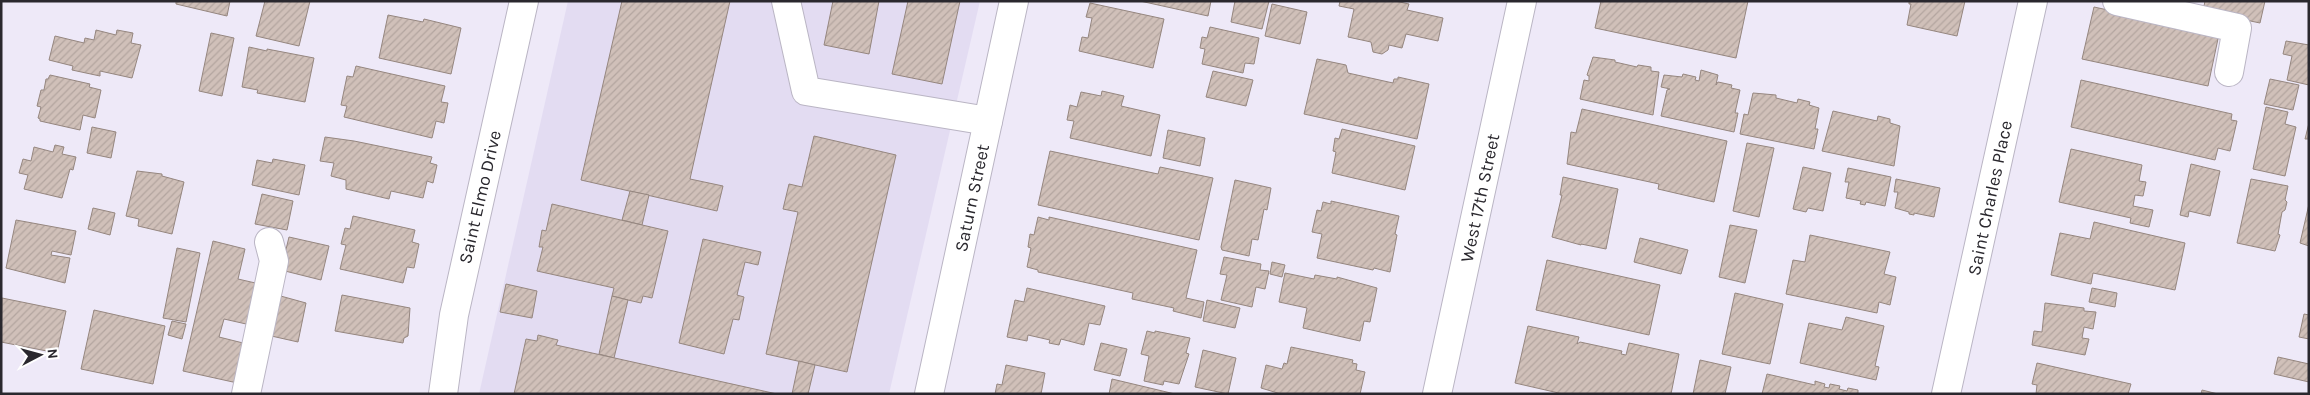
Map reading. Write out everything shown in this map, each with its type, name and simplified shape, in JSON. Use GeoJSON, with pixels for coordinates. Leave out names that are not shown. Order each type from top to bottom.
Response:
{"type":"FeatureCollection","features":[{"type":"Feature","properties":{"kind":"street","name":"Saint Elmo Drive"},"geometry":{"type":"LineString","coordinates":[[443,394],[454,315],[524,1]]}},
{"type":"Feature","properties":{"kind":"street"},"geometry":{"type":"LineString","coordinates":[[786,1],[806,91],[988,121]]}},
{"type":"Feature","properties":{"kind":"street","name":"Saturn Street"},"geometry":{"type":"LineString","coordinates":[[929,394],[1014,1]]}},
{"type":"Feature","properties":{"kind":"street","name":"West 17th Street"},"geometry":{"type":"LineString","coordinates":[[1437,394],[1522,1]]}},
{"type":"Feature","properties":{"kind":"street","name":"Saint Charles Place"},"geometry":{"type":"LineString","coordinates":[[1946,394],[2033,1]]}},
{"type":"Feature","properties":{"kind":"street"},"geometry":{"type":"LineString","coordinates":[[2117,1],[2237,28],[2228,72]]}},
{"type":"Feature","properties":{"kind":"street"},"geometry":{"type":"LineString","coordinates":[[246,394],[274,261],[269,242]]}},
{"type":"Feature","properties":{"kind":"shaded area"},"geometry":{"type":"Polygon","coordinates":[[[568,1],[980,1],[889,394],[479,394],[568,1]]]}},
{"type":"Feature","properties":{"kind":"building"},"geometry":{"type":"Polygon","coordinates":[[[176,1],[230,1],[227,16],[176,4],[176,1]]]}},
{"type":"Feature","properties":{"kind":"building"},"geometry":{"type":"Polygon","coordinates":[[[265,1],[310,1],[299,46],[256,36],[265,1]]]}},
{"type":"Feature","properties":{"kind":"building"},"geometry":{"type":"Polygon","coordinates":[[[622,1],[730,1],[690,179],[723,186],[717,211],[581,180],[622,1]]]}},
{"type":"Feature","properties":{"kind":"building"},"geometry":{"type":"Polygon","coordinates":[[[833,1],[879,1],[869,54],[824,45],[833,1]]]}},
{"type":"Feature","properties":{"kind":"building"},"geometry":{"type":"Polygon","coordinates":[[[908,1],[960,1],[942,84],[892,74],[908,1]]]}},
{"type":"Feature","properties":{"kind":"building"},"geometry":{"type":"Polygon","coordinates":[[[1140,1],[1211,1],[1208,16],[1140,1]]]}},
{"type":"Feature","properties":{"kind":"building"},"geometry":{"type":"Polygon","coordinates":[[[1235,1],[1269,1],[1262,29],[1231,22],[1235,1]]]}},
{"type":"Feature","properties":{"kind":"building"},"geometry":{"type":"Polygon","coordinates":[[[1340,1],[1395,1],[1409,4],[1407,10],[1443,18],[1438,41],[1406,34],[1402,48],[1389,45],[1388,50],[1382,54],[1373,52],[1371,42],[1348,37],[1354,9],[1339,6],[1340,1]]]}},
{"type":"Feature","properties":{"kind":"building"},"geometry":{"type":"Polygon","coordinates":[[[1601,1],[1748,1],[1736,58],[1595,28],[1601,1]]]}},
{"type":"Feature","properties":{"kind":"building"},"geometry":{"type":"Polygon","coordinates":[[[1909,1],[1965,1],[1957,36],[1907,25],[1911,4],[1909,4],[1909,1]]]}},
{"type":"Feature","properties":{"kind":"building"},"geometry":{"type":"Polygon","coordinates":[[[2205,1],[2265,1],[2260,23],[2203,11],[2205,1]]]}},
{"type":"Feature","properties":{"kind":"building"},"geometry":{"type":"Polygon","coordinates":[[[1090,3],[1164,19],[1153,68],[1079,51],[1082,37],[1088,38],[1092,18],[1086,17],[1090,3]]]}},
{"type":"Feature","properties":{"kind":"building"},"geometry":{"type":"Polygon","coordinates":[[[1272,4],[1307,12],[1300,44],[1265,36],[1272,4]]]}},
{"type":"Feature","properties":{"kind":"building"},"geometry":{"type":"Polygon","coordinates":[[[2094,7],[2219,34],[2208,86],[2082,59],[2094,7]]]}},
{"type":"Feature","properties":{"kind":"building"},"geometry":{"type":"Polygon","coordinates":[[[388,15],[423,22],[424,19],[461,28],[451,74],[379,58],[388,15]]]}},
{"type":"Feature","properties":{"kind":"building"},"geometry":{"type":"Polygon","coordinates":[[[1210,27],[1259,38],[1254,64],[1245,63],[1243,73],[1202,64],[1205,49],[1200,48],[1202,37],[1207,38],[1210,27]]]}},
{"type":"Feature","properties":{"kind":"building"},"geometry":{"type":"Polygon","coordinates":[[[96,30],[116,35],[117,30],[133,33],[131,43],[141,45],[132,78],[100,71],[100,76],[72,70],[73,66],[49,60],[55,36],[84,43],[85,38],[94,40],[96,30]]]}},
{"type":"Feature","properties":{"kind":"building"},"geometry":{"type":"Polygon","coordinates":[[[211,33],[234,38],[222,96],[199,91],[211,33]]]}},
{"type":"Feature","properties":{"kind":"building"},"geometry":{"type":"Polygon","coordinates":[[[2286,41],[2309,45],[2309,85],[2287,80],[2292,56],[2283,54],[2286,41]]]}},
{"type":"Feature","properties":{"kind":"building"},"geometry":{"type":"Polygon","coordinates":[[[249,47],[314,58],[305,102],[257,93],[258,90],[242,87],[249,47]]]}},
{"type":"Feature","properties":{"kind":"building"},"geometry":{"type":"Polygon","coordinates":[[[1593,57],[1615,60],[1615,62],[1637,67],[1638,65],[1651,67],[1651,71],[1659,72],[1653,115],[1580,99],[1584,80],[1589,81],[1589,76],[1587,75],[1593,57]]]}},
{"type":"Feature","properties":{"kind":"building"},"geometry":{"type":"Polygon","coordinates":[[[1317,59],[1346,65],[1348,73],[1393,83],[1394,79],[1398,79],[1398,77],[1429,84],[1417,139],[1304,114],[1317,59]]]}},
{"type":"Feature","properties":{"kind":"building"},"geometry":{"type":"Polygon","coordinates":[[[356,66],[445,86],[441,102],[448,103],[444,123],[436,121],[432,138],[344,117],[347,106],[341,105],[347,76],[353,77],[356,66]]]}},
{"type":"Feature","properties":{"kind":"building"},"geometry":{"type":"Polygon","coordinates":[[[1701,70],[1718,75],[1716,85],[1718,82],[1732,85],[1731,88],[1740,90],[1735,113],[1738,113],[1734,132],[1661,116],[1667,90],[1670,89],[1661,87],[1664,75],[1682,77],[1683,74],[1696,77],[1695,80],[1699,81],[1701,70]]]}},
{"type":"Feature","properties":{"kind":"building"},"geometry":{"type":"Polygon","coordinates":[[[1213,71],[1253,80],[1246,106],[1206,97],[1213,71]]]}},
{"type":"Feature","properties":{"kind":"building"},"geometry":{"type":"Polygon","coordinates":[[[50,75],[90,84],[89,87],[101,90],[95,118],[83,115],[80,130],[40,121],[38,118],[41,107],[37,106],[41,90],[44,90],[46,79],[50,75]]]}},
{"type":"Feature","properties":{"kind":"building"},"geometry":{"type":"Polygon","coordinates":[[[2270,79],[2299,85],[2293,110],[2264,104],[2270,79]]]}},
{"type":"Feature","properties":{"kind":"building"},"geometry":{"type":"Polygon","coordinates":[[[2081,80],[2232,114],[2231,120],[2237,121],[2230,151],[2218,148],[2215,160],[2071,127],[2081,80]]]}},
{"type":"Feature","properties":{"kind":"building"},"geometry":{"type":"Polygon","coordinates":[[[1102,91],[1124,96],[1121,106],[1160,115],[1151,156],[1070,138],[1074,121],[1067,120],[1070,105],[1077,107],[1081,92],[1101,96],[1102,91]]]}},
{"type":"Feature","properties":{"kind":"building"},"geometry":{"type":"Polygon","coordinates":[[[1753,93],[1776,95],[1776,98],[1797,103],[1798,99],[1810,102],[1809,105],[1819,108],[1815,129],[1818,129],[1814,149],[1740,134],[1744,114],[1748,115],[1753,93]]]}},
{"type":"Feature","properties":{"kind":"building"},"geometry":{"type":"Polygon","coordinates":[[[2266,107],[2288,112],[2285,124],[2296,127],[2285,176],[2253,169],[2266,107]]]}},
{"type":"Feature","properties":{"kind":"building"},"geometry":{"type":"Polygon","coordinates":[[[1582,109],[1727,141],[1714,202],[1658,189],[1659,184],[1567,164],[1571,132],[1576,133],[1582,109]]]}},
{"type":"Feature","properties":{"kind":"building"},"geometry":{"type":"Polygon","coordinates":[[[1833,111],[1877,121],[1878,116],[1890,119],[1890,123],[1900,126],[1894,166],[1822,151],[1833,111]]]}},
{"type":"Feature","properties":{"kind":"building"},"geometry":{"type":"Polygon","coordinates":[[[2309,123],[2309,139],[2305,139],[2309,123]]]}},
{"type":"Feature","properties":{"kind":"building"},"geometry":{"type":"Polygon","coordinates":[[[92,127],[116,132],[111,158],[87,153],[92,127]]]}},
{"type":"Feature","properties":{"kind":"building"},"geometry":{"type":"Polygon","coordinates":[[[1342,129],[1415,146],[1405,190],[1332,173],[1336,152],[1333,151],[1335,138],[1339,139],[1342,129]]]}},
{"type":"Feature","properties":{"kind":"building"},"geometry":{"type":"Polygon","coordinates":[[[1168,130],[1205,138],[1200,166],[1163,158],[1168,130]]]}},
{"type":"Feature","properties":{"kind":"building"},"geometry":{"type":"Polygon","coordinates":[[[814,136],[896,155],[847,372],[766,354],[798,212],[783,209],[789,184],[802,187],[814,136]]]}},
{"type":"Feature","properties":{"kind":"building"},"geometry":{"type":"Polygon","coordinates":[[[325,137],[432,157],[430,163],[437,165],[433,183],[427,181],[423,198],[391,191],[389,199],[346,189],[346,180],[331,176],[334,163],[320,161],[325,137]]]}},
{"type":"Feature","properties":{"kind":"building"},"geometry":{"type":"Polygon","coordinates":[[[1747,143],[1774,148],[1759,217],[1733,211],[1747,143]]]}},
{"type":"Feature","properties":{"kind":"building"},"geometry":{"type":"Polygon","coordinates":[[[55,145],[64,147],[62,154],[76,157],[73,170],[70,169],[62,198],[24,189],[28,175],[19,173],[23,159],[31,161],[34,147],[53,152],[55,145]]]}},
{"type":"Feature","properties":{"kind":"building"},"geometry":{"type":"Polygon","coordinates":[[[2071,149],[2142,165],[2139,181],[2146,182],[2143,196],[2135,195],[2133,206],[2153,210],[2149,227],[2130,223],[2131,218],[2059,202],[2071,149]]]}},
{"type":"Feature","properties":{"kind":"building"},"geometry":{"type":"Polygon","coordinates":[[[1050,151],[1158,174],[1160,167],[1213,178],[1199,240],[1038,205],[1050,151]]]}},
{"type":"Feature","properties":{"kind":"building"},"geometry":{"type":"Polygon","coordinates":[[[273,159],[305,165],[299,195],[252,185],[257,160],[272,163],[273,159]]]}},
{"type":"Feature","properties":{"kind":"building"},"geometry":{"type":"Polygon","coordinates":[[[2191,164],[2220,171],[2210,216],[2189,211],[2188,217],[2180,215],[2191,164]]]}},
{"type":"Feature","properties":{"kind":"building"},"geometry":{"type":"Polygon","coordinates":[[[1803,167],[1831,173],[1823,211],[1808,208],[1806,212],[1793,209],[1803,167]]]}},
{"type":"Feature","properties":{"kind":"building"},"geometry":{"type":"Polygon","coordinates":[[[1848,168],[1891,177],[1885,206],[1866,202],[1865,205],[1860,204],[1861,201],[1846,198],[1849,182],[1845,182],[1848,168]]]}},
{"type":"Feature","properties":{"kind":"building"},"geometry":{"type":"Polygon","coordinates":[[[137,171],[162,174],[162,176],[184,182],[172,234],[138,226],[139,219],[126,216],[137,171]]]}},
{"type":"Feature","properties":{"kind":"building"},"geometry":{"type":"Polygon","coordinates":[[[1563,177],[1618,189],[1606,249],[1581,245],[1552,237],[1562,195],[1560,195],[1563,177]]]}},
{"type":"Feature","properties":{"kind":"building"},"geometry":{"type":"Polygon","coordinates":[[[1896,179],[1940,188],[1934,217],[1914,213],[1914,215],[1909,214],[1909,212],[1895,208],[1898,192],[1894,192],[1896,179]]]}},
{"type":"Feature","properties":{"kind":"building"},"geometry":{"type":"Polygon","coordinates":[[[2251,179],[2288,186],[2285,200],[2287,202],[2285,210],[2282,212],[2278,234],[2280,235],[2275,251],[2237,243],[2251,179]]]}},
{"type":"Feature","properties":{"kind":"building"},"geometry":{"type":"Polygon","coordinates":[[[1235,180],[1271,188],[1267,210],[1264,209],[1258,240],[1252,239],[1249,256],[1222,250],[1221,247],[1235,180]]]}},
{"type":"Feature","properties":{"kind":"building"},"geometry":{"type":"Polygon","coordinates":[[[630,191],[649,195],[642,225],[622,220],[630,191]]]}},
{"type":"Feature","properties":{"kind":"building"},"geometry":{"type":"Polygon","coordinates":[[[262,194],[293,201],[287,230],[255,224],[262,194]]]}},
{"type":"Feature","properties":{"kind":"building"},"geometry":{"type":"Polygon","coordinates":[[[1331,201],[1399,216],[1390,272],[1317,258],[1322,234],[1312,232],[1317,210],[1321,211],[1323,202],[1331,204],[1331,201]]]}},
{"type":"Feature","properties":{"kind":"building"},"geometry":{"type":"Polygon","coordinates":[[[552,204],[668,231],[652,298],[643,296],[641,303],[628,300],[612,296],[614,288],[537,271],[543,247],[539,247],[542,230],[546,231],[552,204]]]}},
{"type":"Feature","properties":{"kind":"building"},"geometry":{"type":"Polygon","coordinates":[[[2309,204],[2309,246],[2300,243],[2309,204]]]}},
{"type":"Feature","properties":{"kind":"building"},"geometry":{"type":"Polygon","coordinates":[[[93,208],[115,213],[110,235],[88,229],[93,208]]]}},
{"type":"Feature","properties":{"kind":"building"},"geometry":{"type":"Polygon","coordinates":[[[353,216],[415,230],[412,242],[419,244],[414,268],[407,267],[403,283],[340,269],[346,245],[341,244],[345,228],[350,229],[353,216]]]}},
{"type":"Feature","properties":{"kind":"building"},"geometry":{"type":"Polygon","coordinates":[[[1038,217],[1049,220],[1049,217],[1197,250],[1186,298],[1204,302],[1201,318],[1173,311],[1174,308],[1132,299],[1133,293],[1038,272],[1038,270],[1027,267],[1031,248],[1028,247],[1030,234],[1034,235],[1038,217]]]}},
{"type":"Feature","properties":{"kind":"building"},"geometry":{"type":"Polygon","coordinates":[[[16,220],[76,231],[71,255],[52,251],[51,255],[70,258],[65,283],[6,268],[16,220]]]}},
{"type":"Feature","properties":{"kind":"building"},"geometry":{"type":"Polygon","coordinates":[[[2094,222],[2185,243],[2175,290],[2093,273],[2091,284],[2051,275],[2060,233],[2090,239],[2094,222]]]}},
{"type":"Feature","properties":{"kind":"building"},"geometry":{"type":"Polygon","coordinates":[[[1730,225],[1757,230],[1745,283],[1719,277],[1730,225]]]}},
{"type":"Feature","properties":{"kind":"building"},"geometry":{"type":"Polygon","coordinates":[[[1810,235],[1890,252],[1884,274],[1896,277],[1890,305],[1879,302],[1877,313],[1786,294],[1793,260],[1805,262],[1810,235]]]}},
{"type":"Feature","properties":{"kind":"building"},"geometry":{"type":"Polygon","coordinates":[[[289,237],[329,246],[321,280],[281,270],[289,237]]]}},
{"type":"Feature","properties":{"kind":"building"},"geometry":{"type":"Polygon","coordinates":[[[1640,238],[1688,250],[1681,274],[1634,262],[1640,238]]]}},
{"type":"Feature","properties":{"kind":"building"},"geometry":{"type":"Polygon","coordinates":[[[703,239],[761,252],[758,265],[745,262],[737,295],[744,297],[739,320],[733,319],[724,354],[679,343],[703,239]]]}},
{"type":"Feature","properties":{"kind":"building"},"geometry":{"type":"Polygon","coordinates":[[[213,241],[245,249],[238,279],[264,285],[255,326],[224,319],[219,337],[251,345],[242,384],[183,371],[213,241]]]}},
{"type":"Feature","properties":{"kind":"building"},"geometry":{"type":"Polygon","coordinates":[[[177,248],[200,253],[186,322],[163,318],[177,248]]]}},
{"type":"Feature","properties":{"kind":"building"},"geometry":{"type":"Polygon","coordinates":[[[1224,257],[1261,264],[1260,270],[1269,271],[1265,289],[1256,287],[1252,307],[1221,300],[1227,275],[1220,274],[1224,257]]]}},
{"type":"Feature","properties":{"kind":"building"},"geometry":{"type":"Polygon","coordinates":[[[1547,260],[1660,285],[1649,335],[1536,310],[1547,260]]]}},
{"type":"Feature","properties":{"kind":"building"},"geometry":{"type":"Polygon","coordinates":[[[1272,262],[1285,265],[1282,277],[1270,274],[1272,262]]]}},
{"type":"Feature","properties":{"kind":"building"},"geometry":{"type":"Polygon","coordinates":[[[1285,273],[1314,279],[1315,275],[1337,279],[1337,277],[1377,288],[1370,322],[1364,321],[1360,341],[1303,328],[1307,308],[1279,302],[1285,273]]]}},
{"type":"Feature","properties":{"kind":"building"},"geometry":{"type":"Polygon","coordinates":[[[506,284],[537,291],[532,318],[500,312],[506,284]]]}},
{"type":"Feature","properties":{"kind":"building"},"geometry":{"type":"Polygon","coordinates":[[[1027,288],[1105,306],[1100,325],[1089,323],[1084,345],[1061,339],[1059,345],[1049,343],[1050,340],[1028,335],[1027,341],[1007,337],[1015,300],[1024,302],[1027,288]]]}},
{"type":"Feature","properties":{"kind":"building"},"geometry":{"type":"Polygon","coordinates":[[[2092,288],[2117,293],[2115,307],[2089,302],[2092,288]]]}},
{"type":"Feature","properties":{"kind":"building"},"geometry":{"type":"Polygon","coordinates":[[[1735,293],[1783,304],[1770,364],[1722,354],[1735,293]]]}},
{"type":"Feature","properties":{"kind":"building"},"geometry":{"type":"Polygon","coordinates":[[[277,295],[306,303],[298,342],[267,335],[277,295]]]}},
{"type":"Feature","properties":{"kind":"building"},"geometry":{"type":"Polygon","coordinates":[[[342,295],[410,308],[408,336],[404,338],[403,343],[335,331],[342,295]]]}},
{"type":"Feature","properties":{"kind":"building"},"geometry":{"type":"Polygon","coordinates":[[[612,296],[628,300],[614,358],[599,354],[612,296]]]}},
{"type":"Feature","properties":{"kind":"building"},"geometry":{"type":"Polygon","coordinates":[[[2,298],[66,311],[57,353],[1,342],[2,298]]]}},
{"type":"Feature","properties":{"kind":"building"},"geometry":{"type":"Polygon","coordinates":[[[1207,300],[1240,308],[1235,328],[1203,321],[1207,300]]]}},
{"type":"Feature","properties":{"kind":"building"},"geometry":{"type":"Polygon","coordinates":[[[2045,303],[2084,308],[2084,311],[2096,312],[2093,329],[2084,327],[2082,338],[2089,339],[2085,355],[2032,345],[2034,331],[2042,332],[2045,303]]]}},
{"type":"Feature","properties":{"kind":"building"},"geometry":{"type":"Polygon","coordinates":[[[94,310],[165,326],[153,384],[81,369],[94,310]]]}},
{"type":"Feature","properties":{"kind":"building"},"geometry":{"type":"Polygon","coordinates":[[[2304,314],[2309,315],[2309,339],[2299,337],[2304,314]]]}},
{"type":"Feature","properties":{"kind":"building"},"geometry":{"type":"Polygon","coordinates":[[[1846,317],[1884,326],[1875,366],[1879,367],[1876,380],[1800,363],[1809,323],[1842,330],[1846,317]]]}},
{"type":"Feature","properties":{"kind":"building"},"geometry":{"type":"Polygon","coordinates":[[[172,321],[186,324],[182,339],[168,335],[172,321]]]}},
{"type":"Feature","properties":{"kind":"building"},"geometry":{"type":"Polygon","coordinates":[[[1528,326],[1579,337],[1577,344],[1580,342],[1622,351],[1621,354],[1626,355],[1629,343],[1679,354],[1671,394],[1563,394],[1515,383],[1528,326]]]}},
{"type":"Feature","properties":{"kind":"building"},"geometry":{"type":"Polygon","coordinates":[[[1147,331],[1190,338],[1186,353],[1189,354],[1179,384],[1164,381],[1163,385],[1144,381],[1149,356],[1141,354],[1147,331]]]}},
{"type":"Feature","properties":{"kind":"building"},"geometry":{"type":"Polygon","coordinates":[[[538,335],[558,340],[556,345],[777,394],[514,394],[526,339],[537,341],[538,335]]]}},
{"type":"Feature","properties":{"kind":"building"},"geometry":{"type":"Polygon","coordinates":[[[1101,343],[1127,349],[1120,376],[1094,370],[1101,343]]]}},
{"type":"Feature","properties":{"kind":"building"},"geometry":{"type":"Polygon","coordinates":[[[1291,347],[1353,360],[1352,363],[1357,364],[1356,370],[1365,372],[1360,394],[1281,394],[1261,388],[1266,365],[1282,369],[1284,363],[1287,364],[1291,347]]]}},
{"type":"Feature","properties":{"kind":"building"},"geometry":{"type":"Polygon","coordinates":[[[1203,350],[1236,358],[1228,394],[1195,387],[1203,350]]]}},
{"type":"Feature","properties":{"kind":"building"},"geometry":{"type":"Polygon","coordinates":[[[2278,357],[2309,364],[2309,382],[2274,374],[2278,357]]]}},
{"type":"Feature","properties":{"kind":"building"},"geometry":{"type":"Polygon","coordinates":[[[1700,360],[1731,367],[1725,394],[1693,394],[1700,360]]]}},
{"type":"Feature","properties":{"kind":"building"},"geometry":{"type":"Polygon","coordinates":[[[799,361],[815,365],[808,394],[792,394],[799,361]]]}},
{"type":"Feature","properties":{"kind":"building"},"geometry":{"type":"Polygon","coordinates":[[[2037,363],[2131,384],[2128,394],[2036,394],[2037,385],[2032,384],[2037,363]]]}},
{"type":"Feature","properties":{"kind":"building"},"geometry":{"type":"Polygon","coordinates":[[[1006,365],[1045,373],[1041,394],[995,394],[997,384],[1002,385],[1006,365]]]}},
{"type":"Feature","properties":{"kind":"building"},"geometry":{"type":"Polygon","coordinates":[[[1767,374],[1815,385],[1815,381],[1825,384],[1824,387],[1829,388],[1830,384],[1840,386],[1839,389],[1847,391],[1848,388],[1858,390],[1858,394],[1762,394],[1767,374]]]}},
{"type":"Feature","properties":{"kind":"building"},"geometry":{"type":"Polygon","coordinates":[[[1112,379],[1175,394],[1109,394],[1112,379]]]}},
{"type":"Feature","properties":{"kind":"building"},"geometry":{"type":"Polygon","coordinates":[[[2202,390],[2218,394],[2201,394],[2202,390]]]}}]}
